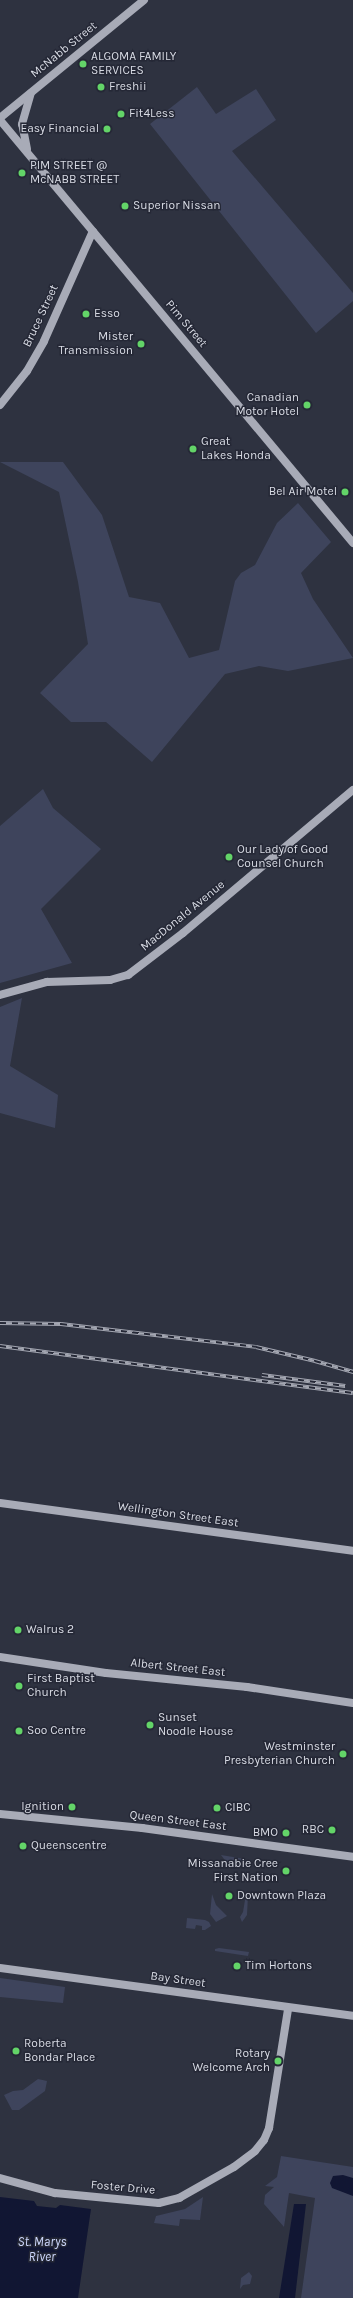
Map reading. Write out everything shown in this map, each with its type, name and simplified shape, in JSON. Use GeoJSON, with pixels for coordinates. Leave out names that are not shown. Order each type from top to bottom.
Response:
{"type":"FeatureCollection","features":[{"type":"Feature","properties":{"kind":"main road","name":"McNabb Street"},"geometry":{"type":"LineString","coordinates":[[0,119],[144,0]]}},
{"type":"Feature","properties":{"kind":"main road"},"geometry":{"type":"LineString","coordinates":[[27,150],[22,124],[32,92]]}},
{"type":"Feature","properties":{"kind":"main road","name":"Pim Street"},"geometry":{"type":"LineString","coordinates":[[0,119],[353,543]]}},
{"type":"Feature","properties":{"kind":"main road","name":"Bruce Street"},"geometry":{"type":"LineString","coordinates":[[0,405],[27,372],[44,341],[93,231]]}},
{"type":"Feature","properties":{"kind":"main road","name":"MacDonald Avenue"},"geometry":{"type":"LineString","coordinates":[[0,995],[47,982],[110,980],[128,975],[184,933],[353,790]]}},
{"type":"Feature","properties":{"kind":"main road","name":"Wellington Street East"},"geometry":{"type":"LineString","coordinates":[[0,1504],[353,1551]]}},
{"type":"Feature","properties":{"kind":"main road","name":"Albert Street East"},"geometry":{"type":"LineString","coordinates":[[0,1657],[106,1673],[232,1686],[353,1703]]}},
{"type":"Feature","properties":{"kind":"main road","name":"Queen Street East"},"geometry":{"type":"LineString","coordinates":[[0,1814],[147,1828],[353,1857]]}},
{"type":"Feature","properties":{"kind":"main road","name":"Bay Street"},"geometry":{"type":"LineString","coordinates":[[0,1968],[127,1984],[288,2009],[353,2016]]}},
{"type":"Feature","properties":{"kind":"main road","name":"Foster Drive"},"geometry":{"type":"LineString","coordinates":[[0,2178],[55,2193],[145,2204],[159,2203],[179,2198],[234,2167],[255,2151],[264,2140],[269,2128],[288,2009]]}},
{"type":"Feature","properties":{"kind":"shaded area"},"geometry":{"type":"Polygon","coordinates":[[[197,87],[216,114],[256,89],[276,120],[232,151],[353,293],[353,301],[316,333],[150,124],[197,87]]]}},
{"type":"Feature","properties":{"kind":"shaded area"},"geometry":{"type":"Polygon","coordinates":[[[0,462],[63,462],[102,515],[129,597],[160,603],[189,658],[219,650],[235,581],[241,573],[255,565],[277,523],[298,503],[331,542],[301,573],[313,599],[353,658],[288,671],[259,666],[225,674],[152,762],[106,722],[71,722],[40,693],[88,644],[78,582],[59,492],[0,462]]]}},
{"type":"Feature","properties":{"kind":"shaded area"},"geometry":{"type":"Polygon","coordinates":[[[43,789],[53,808],[101,849],[41,909],[72,963],[0,983],[0,826],[43,789]]]}},
{"type":"Feature","properties":{"kind":"shaded area"},"geometry":{"type":"Polygon","coordinates":[[[22,998],[10,1066],[58,1095],[55,1128],[0,1113],[0,1007],[22,998]]]}},
{"type":"Feature","properties":{"kind":"shaded area"},"geometry":{"type":"Polygon","coordinates":[[[221,1855],[245,1859],[240,1865],[227,1863],[221,1855]]]}},
{"type":"Feature","properties":{"kind":"shaded area"},"geometry":{"type":"Polygon","coordinates":[[[212,1894],[216,1905],[227,1916],[216,1922],[210,1914],[212,1894]]]}},
{"type":"Feature","properties":{"kind":"shaded area"},"geometry":{"type":"Polygon","coordinates":[[[246,1894],[248,1895],[247,1915],[242,1922],[240,1917],[243,1912],[246,1894]]]}},
{"type":"Feature","properties":{"kind":"shaded area"},"geometry":{"type":"Polygon","coordinates":[[[187,1918],[205,1920],[209,1922],[211,1926],[205,1930],[202,1930],[202,1926],[196,1925],[195,1929],[186,1928],[187,1918]]]}},
{"type":"Feature","properties":{"kind":"shaded area"},"geometry":{"type":"Polygon","coordinates":[[[219,1948],[249,1952],[248,1956],[215,1951],[215,1949],[219,1948]]]}},
{"type":"Feature","properties":{"kind":"shaded area"},"geometry":{"type":"Polygon","coordinates":[[[0,1978],[65,1987],[63,2003],[0,1997],[0,1978]]]}},
{"type":"Feature","properties":{"kind":"shaded area"},"geometry":{"type":"Polygon","coordinates":[[[38,2079],[47,2081],[45,2091],[19,2110],[12,2110],[4,2095],[13,2091],[23,2090],[38,2079]]]}},
{"type":"Feature","properties":{"kind":"shaded area"},"geometry":{"type":"Polygon","coordinates":[[[281,2156],[353,2167],[353,2298],[301,2298],[315,2198],[289,2193],[284,2227],[264,2204],[265,2195],[274,2187],[265,2186],[277,2177],[281,2156]]]}},
{"type":"Feature","properties":{"kind":"shaded area"},"geometry":{"type":"Polygon","coordinates":[[[203,2197],[200,2220],[180,2219],[179,2226],[154,2223],[156,2216],[185,2209],[203,2197]]]}},
{"type":"Feature","properties":{"kind":"shaded area"},"geometry":{"type":"Polygon","coordinates":[[[249,2272],[252,2276],[250,2284],[243,2285],[240,2289],[241,2278],[249,2272]]]}},
{"type":"Feature","properties":{"kind":"water"},"geometry":{"type":"Polygon","coordinates":[[[343,2175],[353,2178],[353,2196],[332,2188],[330,2183],[333,2176],[343,2175]]]}},
{"type":"Feature","properties":{"kind":"water","name":"St. Marys River"},"geometry":{"type":"Polygon","coordinates":[[[0,2197],[34,2201],[37,2206],[56,2208],[60,2205],[91,2209],[78,2298],[0,2298],[0,2197]]]}},
{"type":"Feature","properties":{"kind":"water"},"geometry":{"type":"Polygon","coordinates":[[[294,2204],[306,2204],[295,2298],[279,2298],[294,2204]]]}},
{"type":"Feature","properties":{"kind":"railway"},"geometry":{"type":"LineString","coordinates":[[0,1323],[61,1324],[256,1347],[353,1372]]}},
{"type":"Feature","properties":{"kind":"railway"},"geometry":{"type":"LineString","coordinates":[[0,1346],[353,1393]]}},
{"type":"Feature","properties":{"kind":"railway"},"geometry":{"type":"LineString","coordinates":[[262,1375],[345,1386]]}},
{"type":"Feature","properties":{"kind":"place","name":"ALGOMA FAMILY SERVICES"},"geometry":{"type":"Point","coordinates":[83,64]}},
{"type":"Feature","properties":{"kind":"place","name":"Freshii"},"geometry":{"type":"Point","coordinates":[101,87]}},
{"type":"Feature","properties":{"kind":"place","name":"Fit4Less"},"geometry":{"type":"Point","coordinates":[121,114]}},
{"type":"Feature","properties":{"kind":"place","name":"Easy Financial"},"geometry":{"type":"Point","coordinates":[107,129]}},
{"type":"Feature","properties":{"kind":"place","name":"PIM STREET @ McNABB STREET"},"geometry":{"type":"Point","coordinates":[22,173]}},
{"type":"Feature","properties":{"kind":"place","name":"Superior Nissan"},"geometry":{"type":"Point","coordinates":[125,206]}},
{"type":"Feature","properties":{"kind":"place","name":"Esso"},"geometry":{"type":"Point","coordinates":[86,314]}},
{"type":"Feature","properties":{"kind":"place","name":"Mister Transmission"},"geometry":{"type":"Point","coordinates":[141,344]}},
{"type":"Feature","properties":{"kind":"place","name":"Canadian Motor Hotel"},"geometry":{"type":"Point","coordinates":[307,405]}},
{"type":"Feature","properties":{"kind":"place","name":"Great Lakes Honda"},"geometry":{"type":"Point","coordinates":[193,449]}},
{"type":"Feature","properties":{"kind":"place","name":"Bel Air Motel"},"geometry":{"type":"Point","coordinates":[345,492]}},
{"type":"Feature","properties":{"kind":"place","name":"Our Lady of Good Counsel Church"},"geometry":{"type":"Point","coordinates":[229,857]}},
{"type":"Feature","properties":{"kind":"place","name":"Walrus 2"},"geometry":{"type":"Point","coordinates":[18,1630]}},
{"type":"Feature","properties":{"kind":"place","name":"First Baptist Church"},"geometry":{"type":"Point","coordinates":[19,1686]}},
{"type":"Feature","properties":{"kind":"place","name":"Sunset Noodle House"},"geometry":{"type":"Point","coordinates":[150,1725]}},
{"type":"Feature","properties":{"kind":"place","name":"Soo Centre"},"geometry":{"type":"Point","coordinates":[19,1731]}},
{"type":"Feature","properties":{"kind":"place","name":"Westminster Presbyterian Church"},"geometry":{"type":"Point","coordinates":[343,1754]}},
{"type":"Feature","properties":{"kind":"place","name":"Ignition"},"geometry":{"type":"Point","coordinates":[72,1807]}},
{"type":"Feature","properties":{"kind":"place","name":"CIBC"},"geometry":{"type":"Point","coordinates":[217,1808]}},
{"type":"Feature","properties":{"kind":"place","name":"RBC"},"geometry":{"type":"Point","coordinates":[332,1830]}},
{"type":"Feature","properties":{"kind":"place","name":"BMO"},"geometry":{"type":"Point","coordinates":[286,1833]}},
{"type":"Feature","properties":{"kind":"place","name":"Queenscentre"},"geometry":{"type":"Point","coordinates":[23,1846]}},
{"type":"Feature","properties":{"kind":"place","name":"Missanabie Cree First Nation"},"geometry":{"type":"Point","coordinates":[286,1871]}},
{"type":"Feature","properties":{"kind":"place","name":"Downtown Plaza"},"geometry":{"type":"Point","coordinates":[229,1896]}},
{"type":"Feature","properties":{"kind":"place","name":"Tim Hortons"},"geometry":{"type":"Point","coordinates":[237,1966]}},
{"type":"Feature","properties":{"kind":"place","name":"Roberta Bondar Place"},"geometry":{"type":"Point","coordinates":[16,2051]}},
{"type":"Feature","properties":{"kind":"place","name":"Rotary Welcome Arch"},"geometry":{"type":"Point","coordinates":[278,2061]}}]}
